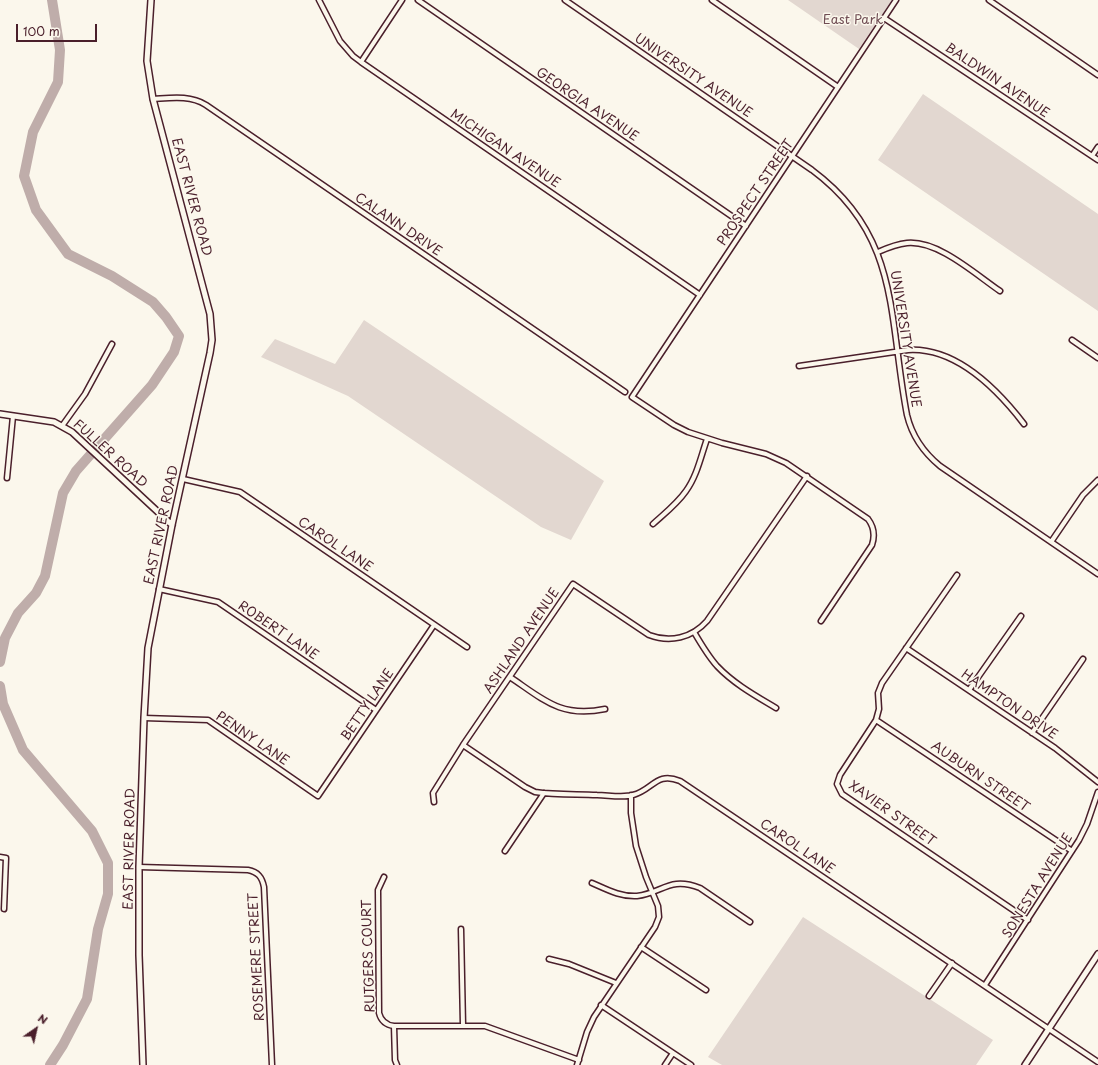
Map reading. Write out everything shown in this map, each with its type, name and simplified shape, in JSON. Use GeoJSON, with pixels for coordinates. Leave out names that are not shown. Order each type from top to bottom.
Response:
{"type":"FeatureCollection","features":[{"type":"Feature","properties":{"kind":"street","name":"EAST RIVER ROAD"},"geometry":{"type":"LineString","coordinates":[[143,1065],[139,955],[139,867],[148,648],[172,525],[210,352],[212,327],[196,257],[153,99],[147,61],[151,0]]}},
{"type":"Feature","properties":{"kind":"street","name":"MICHIGAN AVENUE"},"geometry":{"type":"LineString","coordinates":[[319,0],[340,41],[361,62],[700,295]]}},
{"type":"Feature","properties":{"kind":"street"},"geometry":{"type":"LineString","coordinates":[[361,62],[402,0]]}},
{"type":"Feature","properties":{"kind":"street","name":"GEORGIA AVENUE"},"geometry":{"type":"LineString","coordinates":[[418,0],[746,226]]}},
{"type":"Feature","properties":{"kind":"street","name":"UNIVERSITY AVENUE"},"geometry":{"type":"LineString","coordinates":[[565,0],[822,177],[845,198],[864,224],[878,252],[886,278],[906,415],[923,450],[940,466],[1098,574]]}},
{"type":"Feature","properties":{"kind":"street"},"geometry":{"type":"LineString","coordinates":[[712,0],[838,87]]}},
{"type":"Feature","properties":{"kind":"street","name":"PROSPECT STREET"},"geometry":{"type":"LineString","coordinates":[[707,439],[674,425],[632,397],[896,0]]}},
{"type":"Feature","properties":{"kind":"street"},"geometry":{"type":"LineString","coordinates":[[988,0],[1098,75]]}},
{"type":"Feature","properties":{"kind":"street","name":"BALDWIN AVENUE"},"geometry":{"type":"LineString","coordinates":[[884,18],[1098,160]]}},
{"type":"Feature","properties":{"kind":"street","name":"CALANN DRIVE"},"geometry":{"type":"LineString","coordinates":[[153,99],[190,98],[200,101],[625,392]]}},
{"type":"Feature","properties":{"kind":"street"},"geometry":{"type":"LineString","coordinates":[[1092,156],[1098,147]]}},
{"type":"Feature","properties":{"kind":"street"},"geometry":{"type":"LineString","coordinates":[[878,252],[898,244],[922,243],[932,246],[945,252],[1000,291]]}},
{"type":"Feature","properties":{"kind":"street"},"geometry":{"type":"LineString","coordinates":[[1072,340],[1098,358]]}},
{"type":"Feature","properties":{"kind":"street"},"geometry":{"type":"LineString","coordinates":[[62,426],[85,394],[112,344]]}},
{"type":"Feature","properties":{"kind":"street"},"geometry":{"type":"LineString","coordinates":[[799,366],[897,351],[928,350],[952,359],[987,384],[1002,398],[1024,424]]}},
{"type":"Feature","properties":{"kind":"street","name":"FULLER ROAD"},"geometry":{"type":"LineString","coordinates":[[0,414],[54,422],[72,432],[172,525]]}},
{"type":"Feature","properties":{"kind":"street"},"geometry":{"type":"LineString","coordinates":[[7,478],[13,416]]}},
{"type":"Feature","properties":{"kind":"street"},"geometry":{"type":"LineString","coordinates":[[653,524],[687,491],[695,474],[707,439],[766,454],[786,463],[863,515],[871,523],[874,531],[872,545],[821,620]]}},
{"type":"Feature","properties":{"kind":"street","name":"ASHLAND AVENUE"},"geometry":{"type":"LineString","coordinates":[[434,802],[433,793],[463,745],[573,584],[641,631],[665,639],[674,639],[686,636],[704,624],[711,616],[807,476]]}},
{"type":"Feature","properties":{"kind":"street","name":"CAROL LANE"},"geometry":{"type":"LineString","coordinates":[[183,479],[240,492],[467,647]]}},
{"type":"Feature","properties":{"kind":"street"},"geometry":{"type":"LineString","coordinates":[[1051,542],[1083,495],[1098,480]]}},
{"type":"Feature","properties":{"kind":"street","name":"XAVIER STREET"},"geometry":{"type":"LineString","coordinates":[[957,575],[880,688],[878,714],[876,720],[838,777],[837,784],[840,792],[1028,920]]}},
{"type":"Feature","properties":{"kind":"street","name":"ROBERT LANE"},"geometry":{"type":"LineString","coordinates":[[159,589],[218,602],[376,710]]}},
{"type":"Feature","properties":{"kind":"street"},"geometry":{"type":"LineString","coordinates":[[969,690],[1021,616]]}},
{"type":"Feature","properties":{"kind":"street","name":"BETTY LANE"},"geometry":{"type":"LineString","coordinates":[[318,796],[434,625]]}},
{"type":"Feature","properties":{"kind":"street"},"geometry":{"type":"LineString","coordinates":[[694,632],[710,657],[724,673],[741,687],[776,708]]}},
{"type":"Feature","properties":{"kind":"street","name":"HAMPTON DRIVE"},"geometry":{"type":"LineString","coordinates":[[906,648],[1055,748],[1098,782]]}},
{"type":"Feature","properties":{"kind":"street"},"geometry":{"type":"LineString","coordinates":[[1032,733],[1083,659]]}},
{"type":"Feature","properties":{"kind":"street"},"geometry":{"type":"LineString","coordinates":[[510,677],[542,699],[559,708],[584,712],[605,709]]}},
{"type":"Feature","properties":{"kind":"street","name":"PENNY LANE"},"geometry":{"type":"LineString","coordinates":[[144,718],[208,720],[318,796]]}},
{"type":"Feature","properties":{"kind":"street","name":"AUBURN STREET"},"geometry":{"type":"LineString","coordinates":[[876,720],[1072,851]]}},
{"type":"Feature","properties":{"kind":"street","name":"CAROL LANE"},"geometry":{"type":"LineString","coordinates":[[463,745],[525,787],[536,792],[631,795],[641,792],[657,780],[663,778],[680,780],[1098,1062]]}},
{"type":"Feature","properties":{"kind":"street","name":"SONESTA AVENUE"},"geometry":{"type":"LineString","coordinates":[[985,985],[1072,851],[1087,824],[1098,792]]}},
{"type":"Feature","properties":{"kind":"street"},"geometry":{"type":"LineString","coordinates":[[505,851],[544,793]]}},
{"type":"Feature","properties":{"kind":"street"},"geometry":{"type":"LineString","coordinates":[[577,1065],[588,1028],[601,1005],[655,927],[659,917],[658,906],[640,862],[636,846],[631,813],[631,795]]}},
{"type":"Feature","properties":{"kind":"street"},"geometry":{"type":"LineString","coordinates":[[0,857],[6,858],[4,909]]}},
{"type":"Feature","properties":{"kind":"street","name":"ROSEMERE STREET"},"geometry":{"type":"LineString","coordinates":[[139,867],[248,870],[256,872],[262,879],[264,887],[272,1065]]}},
{"type":"Feature","properties":{"kind":"street","name":"RUTGERS COURT"},"geometry":{"type":"LineString","coordinates":[[384,877],[378,890],[379,1013],[383,1021],[390,1026],[394,1026]]}},
{"type":"Feature","properties":{"kind":"street"},"geometry":{"type":"LineString","coordinates":[[592,883],[615,894],[624,896],[637,896],[672,884],[693,885],[700,888],[750,922]]}},
{"type":"Feature","properties":{"kind":"street"},"geometry":{"type":"LineString","coordinates":[[461,929],[463,1025]]}},
{"type":"Feature","properties":{"kind":"street"},"geometry":{"type":"LineString","coordinates":[[641,947],[706,990]]}},
{"type":"Feature","properties":{"kind":"street"},"geometry":{"type":"LineString","coordinates":[[1025,1065],[1098,954]]}},
{"type":"Feature","properties":{"kind":"street"},"geometry":{"type":"LineString","coordinates":[[549,959],[569,964],[616,983]]}},
{"type":"Feature","properties":{"kind":"street"},"geometry":{"type":"LineString","coordinates":[[929,996],[952,963]]}},
{"type":"Feature","properties":{"kind":"street"},"geometry":{"type":"LineString","coordinates":[[601,1005],[691,1065]]}},
{"type":"Feature","properties":{"kind":"street"},"geometry":{"type":"LineString","coordinates":[[397,1065],[395,1060],[394,1026],[485,1026],[579,1060]]}},
{"type":"Feature","properties":{"kind":"street"},"geometry":{"type":"LineString","coordinates":[[665,1065],[673,1053]]}},
{"type":"Feature","properties":{"kind":"street"},"geometry":{"type":"LineString","coordinates":[[393,1065],[395,1060]]}},
{"type":"Feature","properties":{"kind":"green space","name":"East Park"},"geometry":{"type":"Polygon","coordinates":[[[788,0],[892,0],[859,49],[788,0]]]}},
{"type":"Feature","properties":{"kind":"green space"},"geometry":{"type":"Polygon","coordinates":[[[923,94],[1098,214],[1098,311],[878,160],[923,94]]]}},
{"type":"Feature","properties":{"kind":"green space"},"geometry":{"type":"Polygon","coordinates":[[[364,320],[604,481],[571,540],[541,527],[348,396],[261,357],[275,339],[335,364],[364,320]]]}},
{"type":"Feature","properties":{"kind":"green space"},"geometry":{"type":"Polygon","coordinates":[[[803,917],[993,1040],[976,1065],[722,1065],[708,1057],[803,917]]]}},
{"type":"Feature","properties":{"kind":"waterway"},"geometry":{"type":"LineString","coordinates":[[0,662],[5,638],[18,613],[36,593],[45,576],[63,493],[76,471],[152,385],[174,352],[179,336],[166,317],[153,302],[112,276],[68,254],[36,210],[24,176],[33,132],[58,82],[60,50],[52,0]]}},
{"type":"Feature","properties":{"kind":"waterway"},"geometry":{"type":"LineString","coordinates":[[0,686],[3,704],[23,750],[92,831],[108,863],[108,894],[98,929],[87,999],[63,1045],[50,1065]]}}]}
